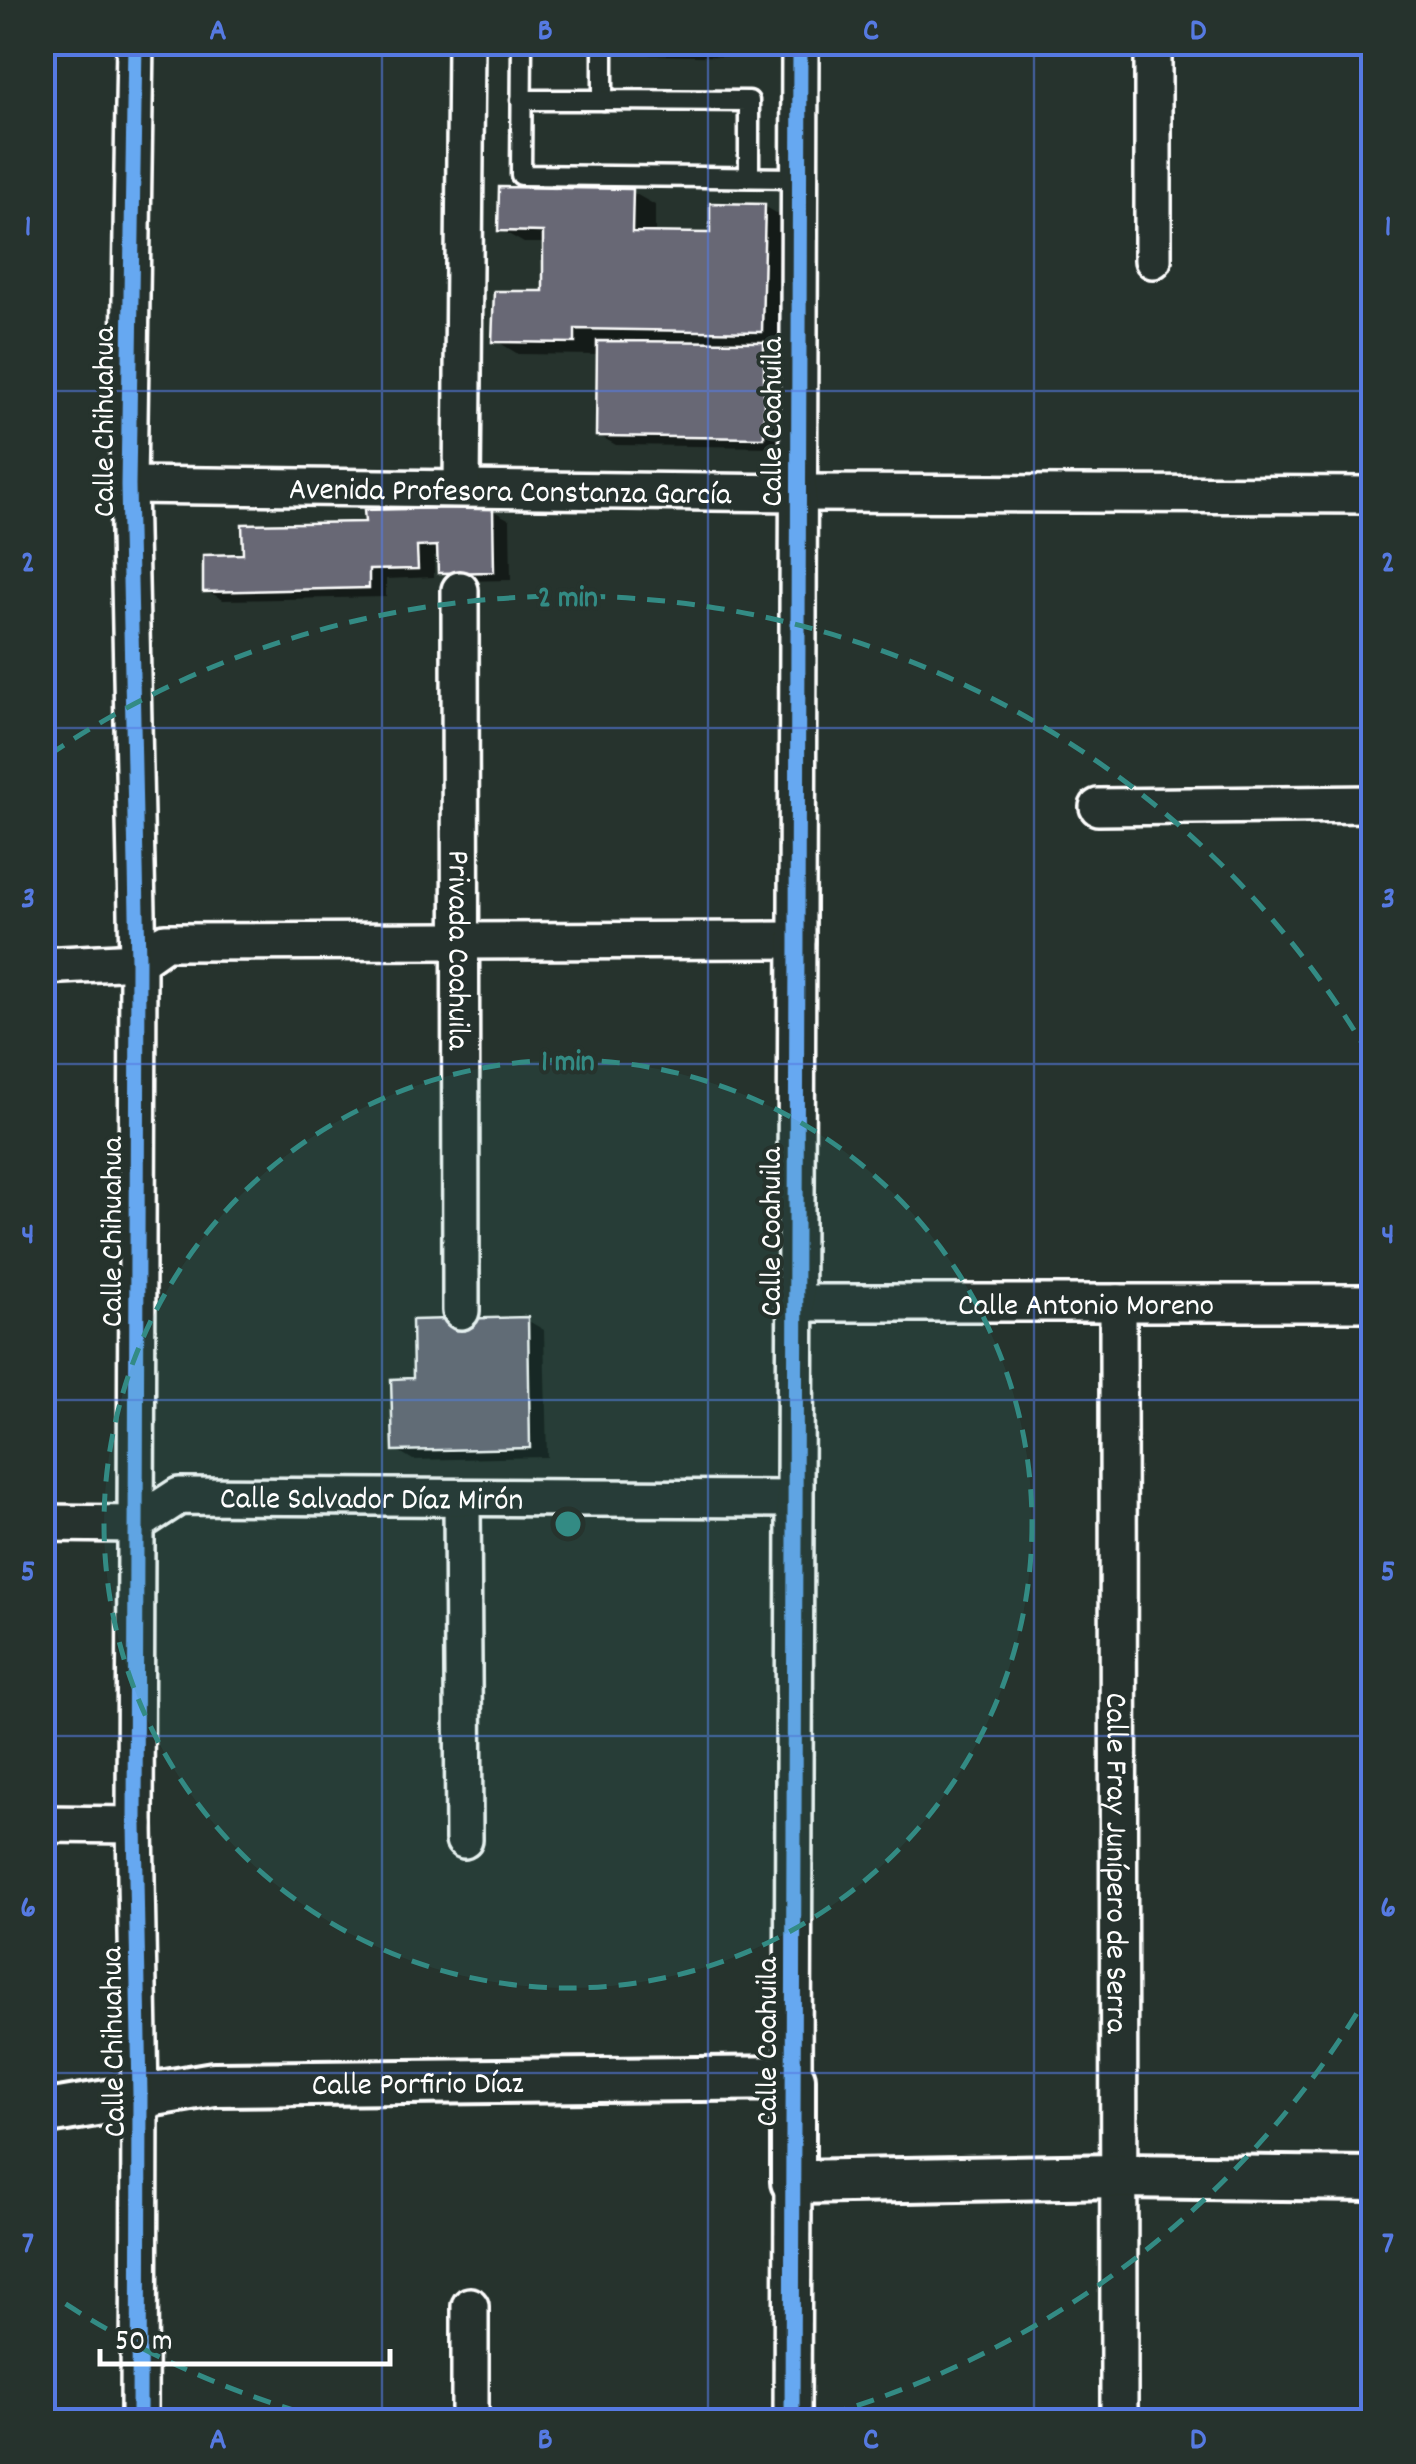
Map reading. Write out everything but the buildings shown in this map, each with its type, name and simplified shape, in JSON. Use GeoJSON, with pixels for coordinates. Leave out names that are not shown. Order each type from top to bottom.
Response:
{"type":"FeatureCollection","features":[{"type":"Feature","properties":{"kind":"street","name":"Calle Chihuahua"},"geometry":{"type":"LineString","coordinates":[[135,42],[128,485],[138,962],[135,1825],[140,2095],[139,2422]]}},
{"type":"Feature","properties":{"kind":"street"},"geometry":{"type":"LineString","coordinates":[[462,488],[466,42]]}},
{"type":"Feature","properties":{"kind":"street","name":"Calle Coahuila"},"geometry":{"type":"LineString","coordinates":[[792,2422],[800,42]]}},
{"type":"Feature","properties":{"kind":"street"},"geometry":{"type":"LineString","coordinates":[[1153,42],[1153,260]]}},
{"type":"Feature","properties":{"kind":"street","name":"Avenida Profesora Constanza García"},"geometry":{"type":"LineString","coordinates":[[128,485],[1374,495]]}},
{"type":"Feature","properties":{"kind":"street","name":"Privada Coahuila"},"geometry":{"type":"LineString","coordinates":[[460,590],[461,1311]]}},
{"type":"Feature","properties":{"kind":"street"},"geometry":{"type":"LineString","coordinates":[[1098,807],[1374,804]]}},
{"type":"Feature","properties":{"kind":"street"},"geometry":{"type":"LineString","coordinates":[[42,966],[138,962],[164,942],[797,940]]}},
{"type":"Feature","properties":{"kind":"street","name":"Calle Antonio Moreno"},"geometry":{"type":"LineString","coordinates":[[796,1303],[1374,1304]]}},
{"type":"Feature","properties":{"kind":"street","name":"Calle Fray Junípero de Serra"},"geometry":{"type":"LineString","coordinates":[[1118,1303],[1119,2422]]}},
{"type":"Feature","properties":{"kind":"street","name":"Calle Salvador Díaz Mirón"},"geometry":{"type":"LineString","coordinates":[[136,1524],[180,1496],[794,1499]]}},
{"type":"Feature","properties":{"kind":"street"},"geometry":{"type":"LineString","coordinates":[[462,1498],[464,1840]]}},
{"type":"Feature","properties":{"kind":"street"},"geometry":{"type":"LineString","coordinates":[[42,1523],[136,1524]]}},
{"type":"Feature","properties":{"kind":"street"},"geometry":{"type":"LineString","coordinates":[[42,1824],[135,1825]]}},
{"type":"Feature","properties":{"kind":"street","name":"Calle Porfirio Díaz"},"geometry":{"type":"LineString","coordinates":[[42,2112],[214,2084],[792,2078]]}},
{"type":"Feature","properties":{"kind":"street"},"geometry":{"type":"LineString","coordinates":[[792,2182],[1119,2176],[1374,2179]]}},
{"type":"Feature","properties":{"kind":"street"},"geometry":{"type":"LineString","coordinates":[[470,2306],[470,2422]]}},
{"type":"Feature","properties":{"kind":"lane"},"geometry":{"type":"LineString","coordinates":[[522,42],[521,176],[799,178]]}},
{"type":"Feature","properties":{"kind":"lane"},"geometry":{"type":"LineString","coordinates":[[602,42],[603,100]]}},
{"type":"Feature","properties":{"kind":"lane"},"geometry":{"type":"LineString","coordinates":[[521,100],[750,101],[750,177]]}},
{"type":"Feature","properties":{"kind":"cycle path"},"geometry":{"type":"LineString","coordinates":[[135,42],[128,485],[138,961],[135,1825],[140,2095],[139,2422]]}},
{"type":"Feature","properties":{"kind":"cycle path"},"geometry":{"type":"LineString","coordinates":[[792,2422],[800,42]]}}]}
